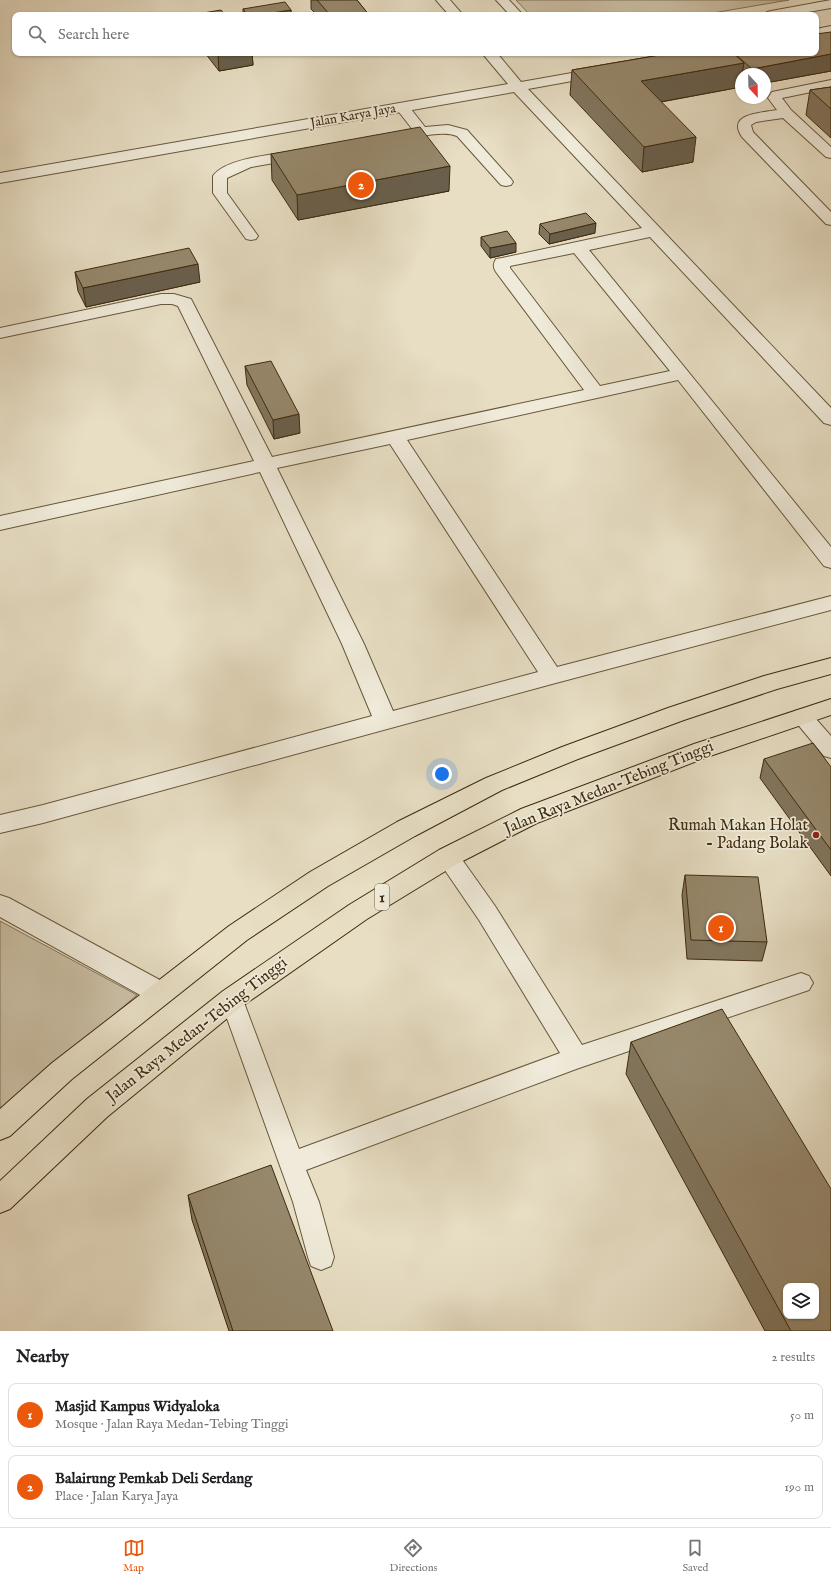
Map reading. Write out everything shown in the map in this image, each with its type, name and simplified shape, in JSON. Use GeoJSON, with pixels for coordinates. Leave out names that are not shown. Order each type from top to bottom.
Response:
{"type":"FeatureCollection","features":[{"type":"Feature","properties":{"kind":"highway"},"geometry":{"type":"LineString","coordinates":[[0,1127],[62,1071],[238,933],[319,879],[406,829],[494,784],[570,753],[676,714],[772,682],[831,666]]}},
{"type":"Feature","properties":{"kind":"highway","name":"Jalan Raya Medan-Tebing Tinggi"},"geometry":{"type":"LineString","coordinates":[[0,1200],[97,1108],[232,999],[358,912],[448,857],[529,816],[702,750],[831,707]]}},
{"type":"Feature","properties":{"kind":"street"},"geometry":{"type":"LineString","coordinates":[[443,0],[453,12]]}},
{"type":"Feature","properties":{"kind":"street"},"geometry":{"type":"LineString","coordinates":[[819,32],[831,30]]}},
{"type":"Feature","properties":{"kind":"street"},"geometry":{"type":"LineString","coordinates":[[492,56],[518,87],[831,419]]}},
{"type":"Feature","properties":{"kind":"street","name":"Jalan Karya Jaya"},"geometry":{"type":"LineString","coordinates":[[0,178],[612,70]]}},
{"type":"Feature","properties":{"kind":"street"},"geometry":{"type":"LineString","coordinates":[[596,393],[501,265],[505,261],[653,231]]}},
{"type":"Feature","properties":{"kind":"street"},"geometry":{"type":"LineString","coordinates":[[578,247],[682,374],[831,561]]}},
{"type":"Feature","properties":{"kind":"street"},"geometry":{"type":"LineString","coordinates":[[0,333],[161,299],[174,298],[185,303],[353,644],[386,722]]}},
{"type":"Feature","properties":{"kind":"street"},"geometry":{"type":"LineString","coordinates":[[0,523],[682,374]]}},
{"type":"Feature","properties":{"kind":"street"},"geometry":{"type":"LineString","coordinates":[[395,436],[552,676]]}},
{"type":"Feature","properties":{"kind":"street"},"geometry":{"type":"LineString","coordinates":[[0,824],[831,603]]}},
{"type":"Feature","properties":{"kind":"street"},"geometry":{"type":"LineString","coordinates":[[0,905],[160,993]]}},
{"type":"Feature","properties":{"kind":"lane"},"geometry":{"type":"LineString","coordinates":[[502,0],[513,12]]}},
{"type":"Feature","properties":{"kind":"lane"},"geometry":{"type":"LineString","coordinates":[[787,12],[831,4]]}},
{"type":"Feature","properties":{"kind":"lane"},"geometry":{"type":"LineString","coordinates":[[831,84],[777,95],[775,98],[786,113],[831,154]]}},
{"type":"Feature","properties":{"kind":"lane"},"geometry":{"type":"LineString","coordinates":[[402,107],[422,133]]}},
{"type":"Feature","properties":{"kind":"lane"},"geometry":{"type":"LineString","coordinates":[[786,113],[752,119],[744,123],[744,129],[831,221]]}},
{"type":"Feature","properties":{"kind":"lane"},"geometry":{"type":"LineString","coordinates":[[383,140],[446,128],[456,129],[462,133],[506,182]]}},
{"type":"Feature","properties":{"kind":"lane"},"geometry":{"type":"LineString","coordinates":[[251,236],[220,193],[220,176],[228,170],[251,162],[313,152]]}},
{"type":"Feature","properties":{"kind":"lane"},"geometry":{"type":"LineString","coordinates":[[802,716],[831,750]]}},
{"type":"Feature","properties":{"kind":"lane"},"geometry":{"type":"LineString","coordinates":[[448,857],[487,913],[576,1058]]}},
{"type":"Feature","properties":{"kind":"lane"},"geometry":{"type":"LineString","coordinates":[[291,1164],[576,1058],[801,983]]}},
{"type":"Feature","properties":{"kind":"lane"},"geometry":{"type":"LineString","coordinates":[[232,999],[306,1202],[321,1257]]}},
{"type":"Feature","properties":{"kind":"shaded area"},"geometry":{"type":"Polygon","coordinates":[[[516,0],[789,0],[719,12],[527,12],[516,0]]]}},
{"type":"Feature","properties":{"kind":"shaded area"},"geometry":{"type":"Polygon","coordinates":[[[0,921],[137,995],[40,1078],[0,1115],[0,921]]]}},
{"type":"Feature","properties":{"kind":"building"},"geometry":{"type":"Polygon","coordinates":[[[317,0],[357,0],[367,12],[327,12],[317,0]]]}},
{"type":"Feature","properties":{"kind":"building"},"geometry":{"type":"Polygon","coordinates":[[[285,2],[291,10],[278,12],[245,12],[243,9],[285,2]]]}},
{"type":"Feature","properties":{"kind":"building"},"geometry":{"type":"Polygon","coordinates":[[[221,10],[223,12],[209,12],[221,10]]]}},
{"type":"Feature","properties":{"kind":"building"},"geometry":{"type":"Polygon","coordinates":[[[831,32],[831,54],[757,68],[751,68],[737,56],[819,56],[819,34],[831,32]]]}},
{"type":"Feature","properties":{"kind":"building"},"geometry":{"type":"Polygon","coordinates":[[[654,56],[736,56],[744,63],[641,81],[696,137],[644,147],[572,70],[654,56]]]}},
{"type":"Feature","properties":{"kind":"building"},"geometry":{"type":"Polygon","coordinates":[[[831,87],[831,109],[810,90],[831,87]]]}},
{"type":"Feature","properties":{"kind":"building"},"geometry":{"type":"Polygon","coordinates":[[[420,127],[450,166],[297,195],[271,154],[420,127]]]}},
{"type":"Feature","properties":{"kind":"building"},"geometry":{"type":"Polygon","coordinates":[[[586,213],[596,223],[550,234],[540,224],[586,213]]]}},
{"type":"Feature","properties":{"kind":"building"},"geometry":{"type":"Polygon","coordinates":[[[507,231],[516,243],[490,248],[481,237],[507,231]]]}},
{"type":"Feature","properties":{"kind":"building"},"geometry":{"type":"Polygon","coordinates":[[[189,248],[198,264],[83,288],[75,272],[189,248]]]}},
{"type":"Feature","properties":{"kind":"building"},"geometry":{"type":"Polygon","coordinates":[[[271,361],[299,414],[273,420],[245,366],[271,361]]]}},
{"type":"Feature","properties":{"kind":"building"},"geometry":{"type":"Polygon","coordinates":[[[813,743],[831,767],[831,850],[764,759],[813,743]]]}},
{"type":"Feature","properties":{"kind":"building"},"geometry":{"type":"Polygon","coordinates":[[[685,875],[758,877],[767,942],[691,940],[685,875]]]}},
{"type":"Feature","properties":{"kind":"building"},"geometry":{"type":"Polygon","coordinates":[[[722,1009],[831,1189],[831,1331],[791,1331],[784,1319],[819,1319],[819,1283],[783,1283],[783,1317],[631,1042],[722,1009]]]}},
{"type":"Feature","properties":{"kind":"building"},"geometry":{"type":"Polygon","coordinates":[[[271,1165],[333,1331],[233,1331],[188,1195],[271,1165]]]}},
{"type":"Feature","properties":{"kind":"place","name":"Balairung Pemkab Deli Serdang"},"geometry":{"type":"Point","coordinates":[361,185]}},
{"type":"Feature","properties":{"kind":"place","name":"Rumah Makan Holat - Padang Bolak"},"geometry":{"type":"Point","coordinates":[816,835]}},
{"type":"Feature","properties":{"kind":"place","name":"Masjid Kampus Widyaloka"},"geometry":{"type":"Point","coordinates":[721,928]}}]}
